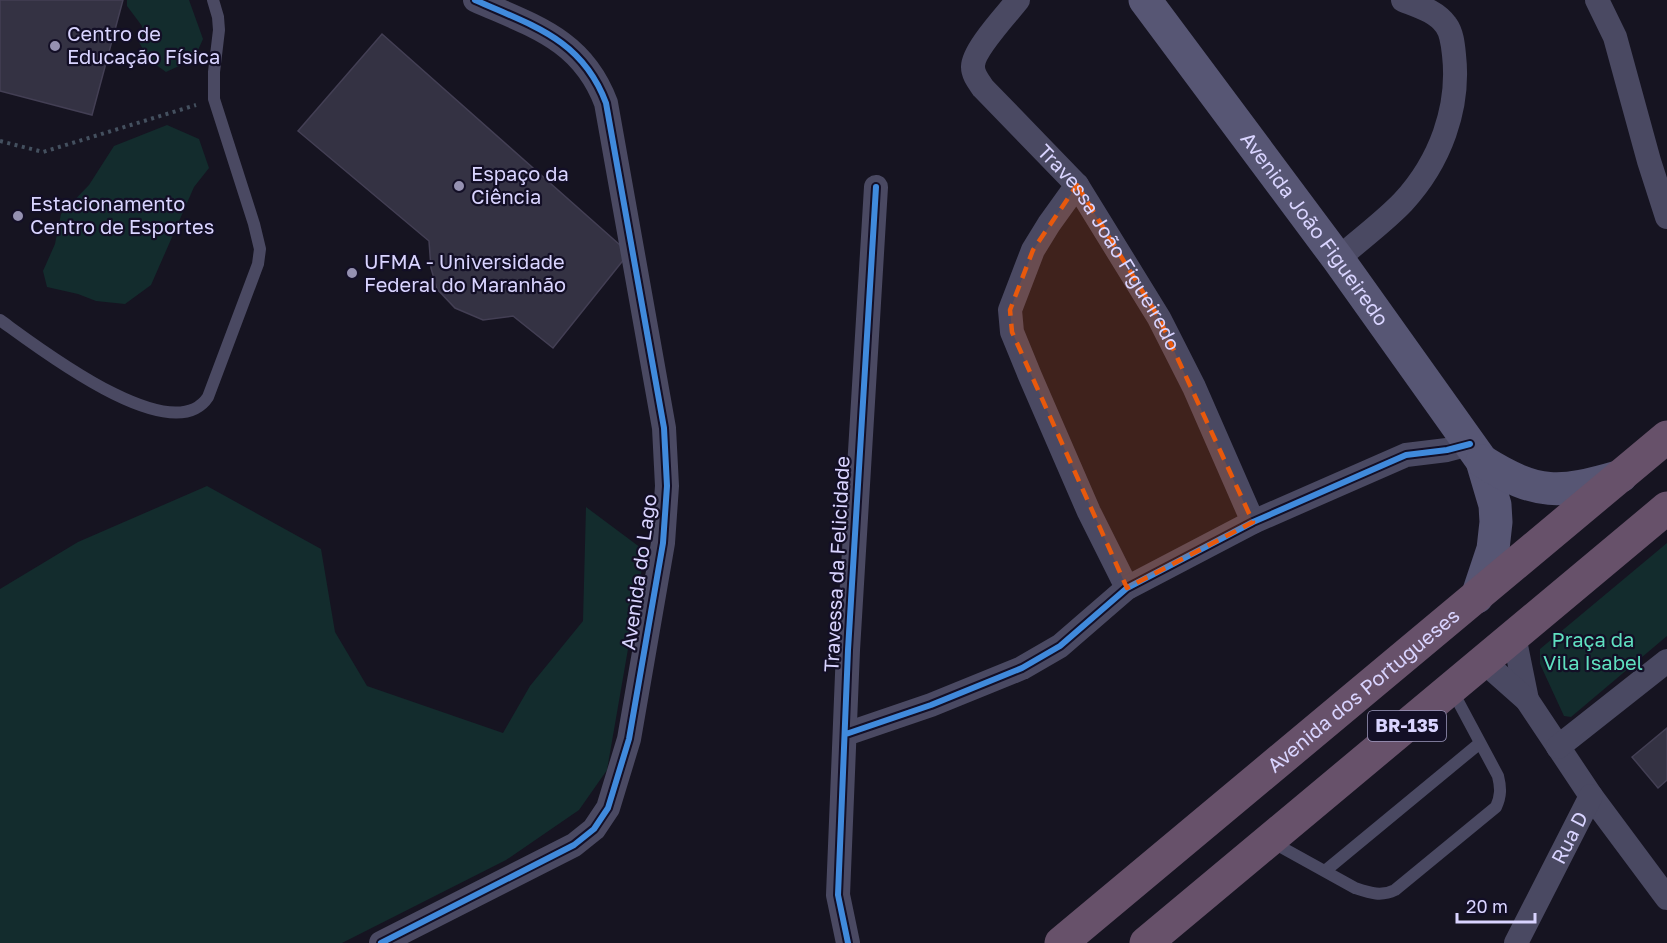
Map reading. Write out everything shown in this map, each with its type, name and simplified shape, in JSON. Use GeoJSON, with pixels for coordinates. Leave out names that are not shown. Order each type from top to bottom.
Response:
{"type":"FeatureCollection","features":[{"type":"Feature","properties":{"kind":"highway","name":"Avenida dos Portugueses"},"geometry":{"type":"LineString","coordinates":[[1061,943],[1667,437]]}},
{"type":"Feature","properties":{"kind":"highway","name":"BR-135"},"geometry":{"type":"LineString","coordinates":[[1146,943],[1667,508]]}},
{"type":"Feature","properties":{"kind":"main road","name":"Avenida João Figueiredo"},"geometry":{"type":"LineString","coordinates":[[1145,0],[1338,259],[1476,452],[1493,495],[1496,522],[1493,549],[1477,597]]}},
{"type":"Feature","properties":{"kind":"main road","name":"Avenida João Figueiredo"},"geometry":{"type":"LineString","coordinates":[[1476,452],[1515,480],[1548,489],[1570,489],[1621,476]]}},
{"type":"Feature","properties":{"kind":"street","name":"Avenida do Lago"},"geometry":{"type":"LineString","coordinates":[[381,943],[574,845],[594,829],[608,808],[629,739],[663,543],[667,486],[664,428],[606,103],[599,82],[572,50],[550,34],[475,0]]}},
{"type":"Feature","properties":{"kind":"street","name":"Travessa João Figueiredo"},"geometry":{"type":"LineString","coordinates":[[1018,0],[978,52],[972,65],[975,76],[983,88],[1077,185],[1159,318],[1194,387],[1253,522]]}},
{"type":"Feature","properties":{"kind":"street"},"geometry":{"type":"LineString","coordinates":[[1338,259],[1403,201],[1427,169],[1446,132],[1454,100],[1456,75],[1452,39],[1446,25],[1428,10],[1403,0]]}},
{"type":"Feature","properties":{"kind":"street"},"geometry":{"type":"LineString","coordinates":[[1597,0],[1615,37],[1648,161],[1667,217]]}},
{"type":"Feature","properties":{"kind":"street"},"geometry":{"type":"LineString","coordinates":[[1077,185],[1033,250],[1010,310],[1012,332],[1089,512],[1127,588]]}},
{"type":"Feature","properties":{"kind":"street","name":"Travessa da Felicidade"},"geometry":{"type":"LineString","coordinates":[[848,943],[838,895],[848,650],[876,187]]}},
{"type":"Feature","properties":{"kind":"street"},"geometry":{"type":"LineString","coordinates":[[846,734],[931,705],[1022,668],[1060,646],[1127,588],[1253,522],[1406,455],[1447,450],[1476,452]]}},
{"type":"Feature","properties":{"kind":"street","name":"Rua D"},"geometry":{"type":"LineString","coordinates":[[1514,636],[1527,700]]}},
{"type":"Feature","properties":{"kind":"street","name":"Rua D"},"geometry":{"type":"LineString","coordinates":[[1484,661],[1527,700],[1591,796],[1667,898]]}},
{"type":"Feature","properties":{"kind":"street"},"geometry":{"type":"LineString","coordinates":[[1557,747],[1667,661]]}},
{"type":"Feature","properties":{"kind":"street","name":"Rua D"},"geometry":{"type":"LineString","coordinates":[[1516,943],[1591,796]]}},
{"type":"Feature","properties":{"kind":"lane"},"geometry":{"type":"LineString","coordinates":[[0,320],[83,378],[137,405],[179,412],[194,410],[208,397],[260,255],[254,224],[214,99],[214,72],[219,30],[213,0]]}},
{"type":"Feature","properties":{"kind":"lane"},"geometry":{"type":"LineString","coordinates":[[1269,841],[1355,888],[1384,895],[1395,890],[1496,807],[1500,799],[1501,788],[1498,776],[1451,689]]}},
{"type":"Feature","properties":{"kind":"lane"},"geometry":{"type":"LineString","coordinates":[[1325,871],[1480,743]]}},
{"type":"Feature","properties":{"kind":"path"},"geometry":{"type":"LineString","coordinates":[[0,141],[44,152],[214,99]]}},
{"type":"Feature","properties":{"kind":"highlighted area"},"geometry":{"type":"Polygon","coordinates":[[[1077,185],[1159,318],[1253,522],[1127,588],[1012,332],[1010,310],[1033,250],[1077,185]]]}},
{"type":"Feature","properties":{"kind":"green space"},"geometry":{"type":"Polygon","coordinates":[[[127,0],[189,0],[203,39],[194,59],[166,72],[148,59],[139,42],[142,26],[127,6],[127,0]]]}},
{"type":"Feature","properties":{"kind":"green space"},"geometry":{"type":"Polygon","coordinates":[[[167,125],[199,139],[209,168],[194,187],[151,285],[125,304],[96,301],[47,287],[43,271],[55,244],[61,214],[89,185],[114,146],[167,125]]]}},
{"type":"Feature","properties":{"kind":"green space"},"geometry":{"type":"Polygon","coordinates":[[[207,486],[321,549],[335,632],[367,686],[503,733],[530,686],[583,621],[586,507],[645,551],[607,770],[579,810],[506,860],[342,943],[0,943],[0,589],[78,542],[207,486]]]}},
{"type":"Feature","properties":{"kind":"green space","name":"Praça da Vila Isabel"},"geometry":{"type":"Polygon","coordinates":[[[1667,543],[1667,636],[1571,717],[1564,716],[1540,664],[1540,649],[1667,543]]]}},
{"type":"Feature","properties":{"kind":"building","name":"Centro de Educação Física"},"geometry":{"type":"Polygon","coordinates":[[[0,0],[123,0],[92,115],[0,91],[0,0]]]}},
{"type":"Feature","properties":{"kind":"building","name":"Espaço da Ciência"},"geometry":{"type":"Polygon","coordinates":[[[382,34],[629,253],[553,348],[513,316],[483,320],[455,308],[437,289],[431,268],[429,241],[298,131],[382,34]]]}},
{"type":"Feature","properties":{"kind":"building"},"geometry":{"type":"Polygon","coordinates":[[[1667,728],[1667,780],[1658,788],[1632,757],[1667,728]]]}},
{"type":"Feature","properties":{"kind":"cycle path"},"geometry":{"type":"LineString","coordinates":[[381,943],[574,845],[594,829],[608,808],[629,739],[663,543],[667,486],[664,428],[606,103],[596,81],[569,49],[536,27],[475,0]]}},
{"type":"Feature","properties":{"kind":"cycle path"},"geometry":{"type":"LineString","coordinates":[[848,943],[838,895],[848,650],[876,187]]}},
{"type":"Feature","properties":{"kind":"cycle path"},"geometry":{"type":"LineString","coordinates":[[846,734],[931,705],[1022,668],[1060,646],[1127,588],[1253,522],[1406,455],[1447,450],[1470,444]]}},
{"type":"Feature","properties":{"kind":"place","name":"Centro de Educação Física"},"geometry":{"type":"Point","coordinates":[55,46]}},
{"type":"Feature","properties":{"kind":"place","name":"Espaço da Ciência"},"geometry":{"type":"Point","coordinates":[459,186]}},
{"type":"Feature","properties":{"kind":"place","name":"Estacionamento Centro de Esportes"},"geometry":{"type":"Point","coordinates":[18,216]}},
{"type":"Feature","properties":{"kind":"place","name":"UFMA - Universidade Federal do Maranhão"},"geometry":{"type":"Point","coordinates":[352,273]}}]}
